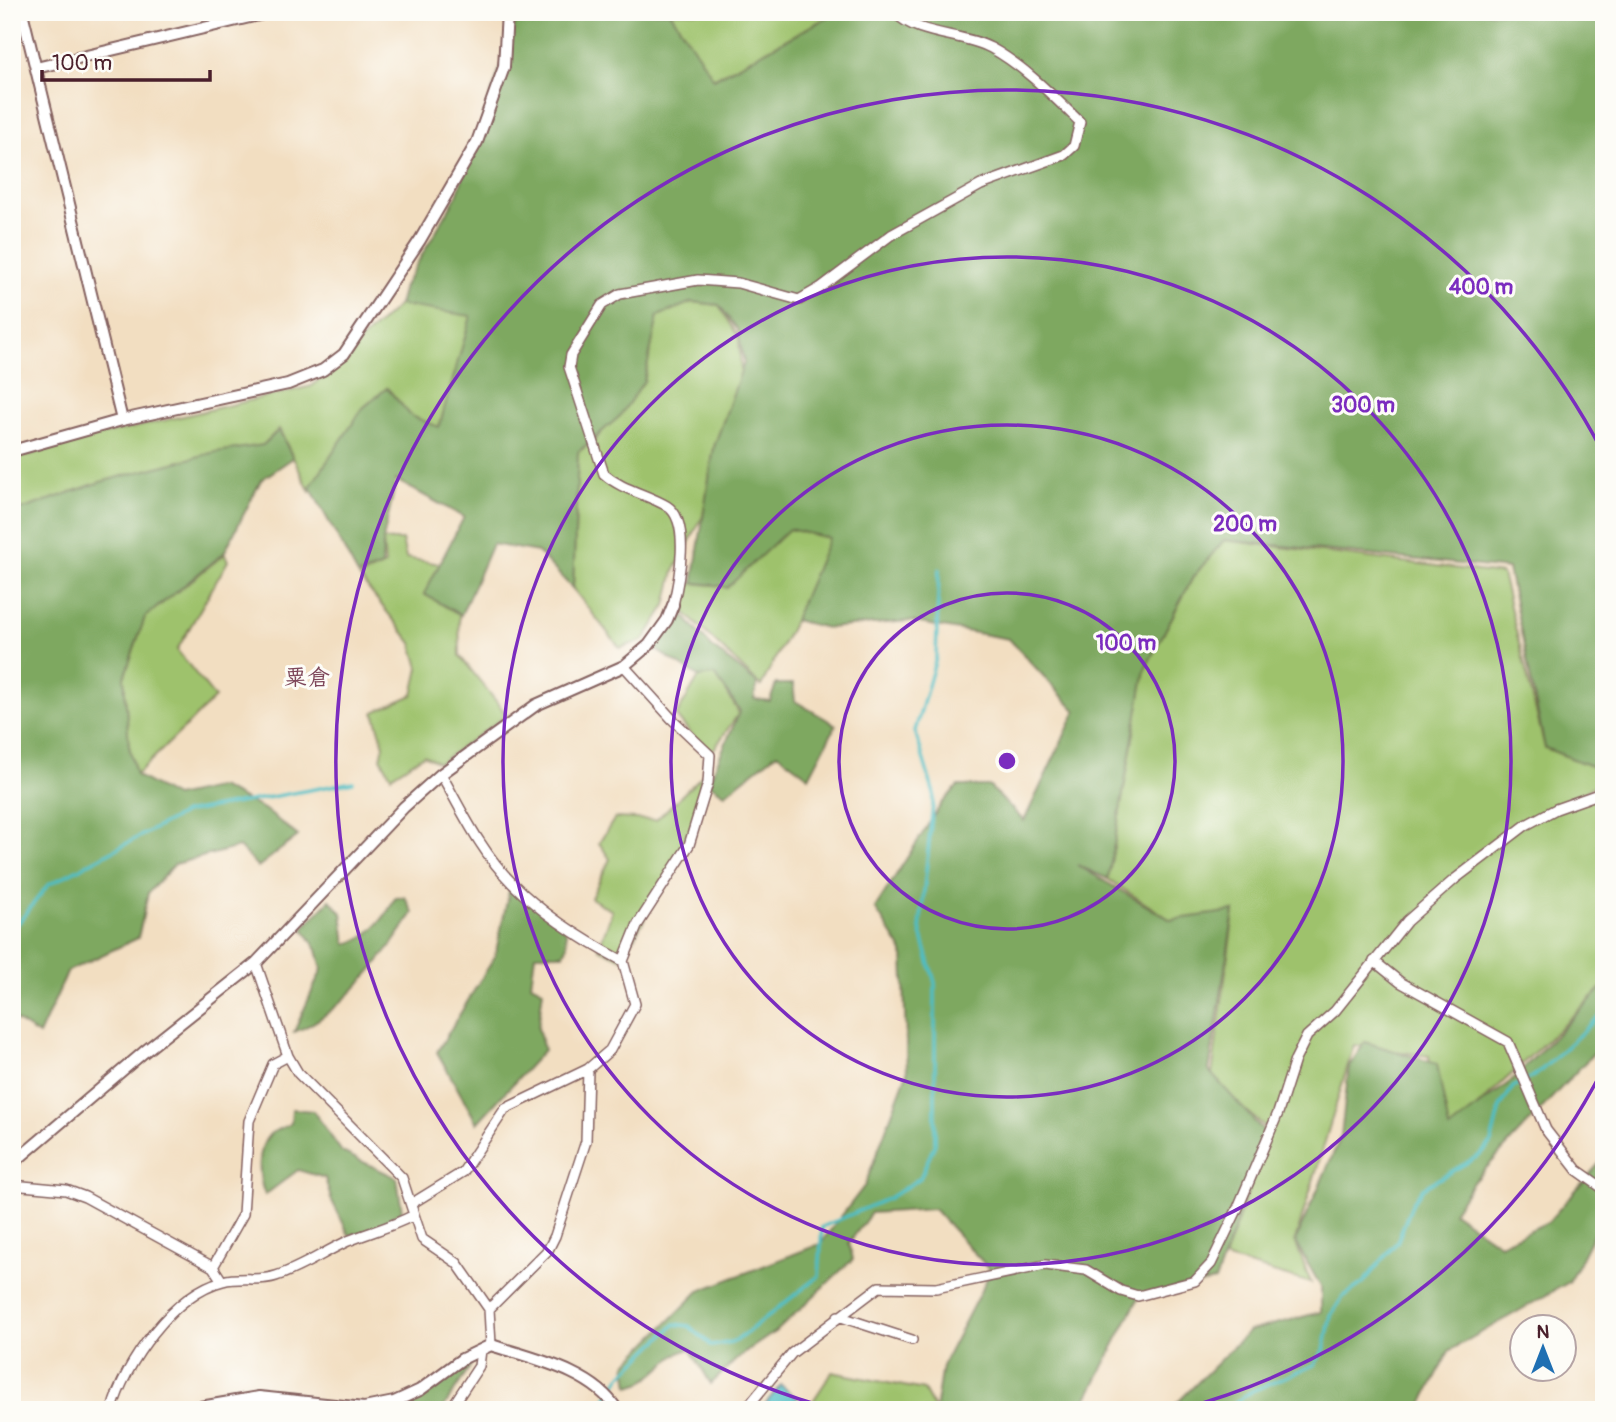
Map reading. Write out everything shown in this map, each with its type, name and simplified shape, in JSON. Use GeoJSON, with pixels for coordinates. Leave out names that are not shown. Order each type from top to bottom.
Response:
{"type":"FeatureCollection","features":[{"type":"Feature","properties":{"kind":"street"},"geometry":{"type":"LineString","coordinates":[[22,12],[122,420]]}},
{"type":"Feature","properties":{"kind":"street"},"geometry":{"type":"LineString","coordinates":[[36,68],[271,12]]}},
{"type":"Feature","properties":{"kind":"street"},"geometry":{"type":"LineString","coordinates":[[12,451],[122,420],[288,384],[323,370],[344,354],[420,240],[477,142],[504,67],[507,12]]}},
{"type":"Feature","properties":{"kind":"street"},"geometry":{"type":"LineString","coordinates":[[12,1164],[144,1052],[256,963],[404,807],[441,774],[536,705],[624,666],[649,645],[667,620],[673,605],[681,530],[678,517],[670,508],[614,482],[604,474],[570,377],[571,355],[602,305],[620,293],[698,280],[737,282],[799,300],[820,288],[902,228],[981,185],[1064,155],[1074,146],[1080,122],[1044,88],[990,48],[914,26],[894,12]]}},
{"type":"Feature","properties":{"kind":"street"},"geometry":{"type":"LineString","coordinates":[[411,1204],[463,1172],[505,1109],[588,1069],[610,1050],[635,1004],[623,961],[638,924],[689,845],[708,783],[710,755],[672,719],[624,666]]}},
{"type":"Feature","properties":{"kind":"street"},"geometry":{"type":"LineString","coordinates":[[441,774],[477,838],[512,884],[597,947],[623,961]]}},
{"type":"Feature","properties":{"kind":"street"},"geometry":{"type":"LineString","coordinates":[[745,1410],[792,1353],[879,1287],[936,1288],[1045,1265],[1063,1265],[1086,1270],[1121,1291],[1138,1296],[1195,1281],[1211,1264],[1237,1210],[1307,1036],[1335,1011],[1407,921],[1455,878],[1526,825],[1556,809],[1604,792]]}},
{"type":"Feature","properties":{"kind":"street"},"geometry":{"type":"LineString","coordinates":[[1374,961],[1400,982],[1508,1042],[1546,1130],[1577,1170],[1604,1189]]}},
{"type":"Feature","properties":{"kind":"street"},"geometry":{"type":"LineString","coordinates":[[256,963],[288,1056],[298,1073],[402,1178],[412,1216],[422,1239],[457,1263],[489,1309],[486,1348],[479,1366],[450,1410]]}},
{"type":"Feature","properties":{"kind":"street"},"geometry":{"type":"LineString","coordinates":[[213,1267],[243,1214],[249,1121],[273,1064],[288,1056]]}},
{"type":"Feature","properties":{"kind":"street"},"geometry":{"type":"LineString","coordinates":[[489,1309],[548,1250],[555,1237],[586,1141],[588,1069]]}},
{"type":"Feature","properties":{"kind":"street"},"geometry":{"type":"LineString","coordinates":[[12,1185],[66,1191],[85,1197],[213,1267],[222,1281]]}},
{"type":"Feature","properties":{"kind":"street"},"geometry":{"type":"LineString","coordinates":[[111,1410],[118,1386],[171,1312],[222,1281],[274,1277],[350,1241],[387,1229],[412,1216]]}},
{"type":"Feature","properties":{"kind":"street"},"geometry":{"type":"LineString","coordinates":[[838,1316],[912,1340]]}},
{"type":"Feature","properties":{"kind":"street"},"geometry":{"type":"LineString","coordinates":[[183,1410],[259,1397],[364,1408],[394,1402],[420,1390],[462,1359],[486,1348],[580,1378],[595,1387],[617,1410]]}},
{"type":"Feature","properties":{"kind":"green space"},"geometry":{"type":"Polygon","coordinates":[[[519,12],[670,12],[714,79],[837,12],[1604,12],[1604,771],[1545,748],[1508,569],[1224,540],[1193,577],[1145,669],[1108,879],[1077,865],[1171,920],[1234,911],[1209,1071],[1268,1136],[1215,1281],[1140,1295],[1081,1410],[935,1410],[942,1366],[991,1271],[934,1209],[871,1213],[849,1243],[853,1259],[779,1329],[740,1356],[711,1384],[690,1349],[674,1357],[648,1379],[629,1386],[626,1364],[699,1291],[820,1244],[865,1185],[907,1073],[903,952],[875,908],[942,803],[958,786],[989,786],[1024,821],[1076,711],[1009,639],[909,621],[827,628],[794,620],[829,538],[789,529],[727,588],[693,582],[714,447],[744,363],[738,330],[719,305],[692,302],[658,316],[644,381],[619,417],[578,452],[573,589],[538,552],[492,544],[461,615],[424,594],[464,517],[396,480],[383,540],[382,566],[358,575],[310,487],[363,408],[387,388],[411,416],[439,427],[471,316],[399,305],[404,286],[457,195],[519,12]]]}},
{"type":"Feature","properties":{"kind":"green space"},"geometry":{"type":"Polygon","coordinates":[[[670,12],[837,12],[713,79],[670,12]]]}},
{"type":"Feature","properties":{"kind":"green space"},"geometry":{"type":"Polygon","coordinates":[[[692,302],[719,305],[739,338],[741,372],[714,447],[703,516],[674,571],[666,605],[644,640],[620,648],[573,589],[578,452],[595,440],[644,381],[658,315],[692,302]]]}},
{"type":"Feature","properties":{"kind":"green space"},"geometry":{"type":"Polygon","coordinates":[[[401,303],[472,315],[439,428],[411,416],[387,388],[363,408],[310,492],[279,429],[263,445],[12,513],[12,460],[76,441],[312,386],[401,303]]]}},
{"type":"Feature","properties":{"kind":"green space"},"geometry":{"type":"Polygon","coordinates":[[[279,430],[293,458],[261,480],[224,553],[145,617],[124,678],[129,746],[136,775],[175,797],[220,787],[264,809],[298,836],[258,867],[239,847],[175,864],[148,893],[138,938],[68,971],[39,1035],[12,1018],[12,513],[100,482],[215,452],[263,445],[279,430]]]}},
{"type":"Feature","properties":{"kind":"green space"},"geometry":{"type":"Polygon","coordinates":[[[789,529],[829,538],[798,614],[761,686],[676,604],[682,589],[689,583],[725,586],[789,529]]]}},
{"type":"Feature","properties":{"kind":"green space"},"geometry":{"type":"Polygon","coordinates":[[[383,540],[402,540],[406,558],[440,564],[424,594],[459,614],[460,656],[507,715],[439,763],[424,755],[391,776],[381,758],[384,745],[374,712],[413,695],[419,668],[412,643],[359,577],[385,565],[383,540]]]}},
{"type":"Feature","properties":{"kind":"green space"},"geometry":{"type":"Polygon","coordinates":[[[1223,540],[1502,574],[1545,748],[1604,771],[1604,780],[1555,809],[1604,791],[1604,986],[1440,1142],[1429,1056],[1354,1045],[1295,1241],[1311,1283],[1224,1258],[1270,1131],[1211,1082],[1234,912],[1171,920],[1108,879],[1145,669],[1193,577],[1223,540]]]}},
{"type":"Feature","properties":{"kind":"green space"},"geometry":{"type":"Polygon","coordinates":[[[225,554],[228,561],[177,650],[215,698],[136,775],[129,746],[124,678],[145,617],[225,554]]]}},
{"type":"Feature","properties":{"kind":"green space"},"geometry":{"type":"Polygon","coordinates":[[[681,613],[712,647],[757,683],[754,699],[770,701],[776,684],[793,684],[795,701],[836,725],[809,777],[777,753],[725,794],[708,783],[740,711],[715,675],[699,677],[653,648],[681,613]]]}},
{"type":"Feature","properties":{"kind":"green space"},"geometry":{"type":"Polygon","coordinates":[[[716,673],[739,713],[709,756],[676,716],[699,677],[716,673]]]}},
{"type":"Feature","properties":{"kind":"green space"},"geometry":{"type":"Polygon","coordinates":[[[709,769],[691,837],[622,959],[599,948],[612,911],[591,898],[610,859],[599,843],[615,818],[656,820],[709,769]]]}},
{"type":"Feature","properties":{"kind":"green space"},"geometry":{"type":"Polygon","coordinates":[[[510,887],[565,924],[567,947],[563,954],[535,954],[531,984],[543,990],[538,1028],[544,1050],[477,1123],[437,1052],[495,956],[510,887]]]}},
{"type":"Feature","properties":{"kind":"green space"},"geometry":{"type":"Polygon","coordinates":[[[405,897],[413,913],[390,947],[346,998],[329,1012],[294,1032],[322,969],[317,950],[303,928],[330,900],[342,913],[346,944],[362,938],[375,927],[395,898],[405,897]]]}},
{"type":"Feature","properties":{"kind":"green space"},"geometry":{"type":"Polygon","coordinates":[[[1604,986],[1604,1042],[1474,1181],[1453,1212],[1500,1244],[1548,1222],[1604,1158],[1604,1213],[1569,1282],[1513,1314],[1508,1314],[1508,1317],[1449,1351],[1419,1410],[1170,1410],[1249,1331],[1321,1312],[1321,1287],[1295,1241],[1341,1136],[1349,1066],[1365,1042],[1437,1064],[1449,1129],[1511,1081],[1604,986]]]}},
{"type":"Feature","properties":{"kind":"green space"},"geometry":{"type":"Polygon","coordinates":[[[292,1109],[313,1111],[342,1152],[397,1178],[402,1211],[364,1233],[349,1235],[331,1199],[325,1178],[298,1170],[265,1195],[260,1172],[262,1147],[270,1134],[291,1123],[292,1109]]]}},
{"type":"Feature","properties":{"kind":"green space"},"geometry":{"type":"Polygon","coordinates":[[[469,1363],[470,1367],[442,1410],[399,1410],[469,1363]]]}},
{"type":"Feature","properties":{"kind":"green space"},"geometry":{"type":"Polygon","coordinates":[[[832,1372],[924,1390],[935,1410],[807,1410],[832,1372]]]}},
{"type":"Feature","properties":{"kind":"water"},"geometry":{"type":"Polygon","coordinates":[[[781,1385],[799,1400],[790,1410],[760,1410],[781,1385]]]}},
{"type":"Feature","properties":{"kind":"waterway"},"geometry":{"type":"LineString","coordinates":[[599,1410],[620,1377],[675,1324],[689,1326],[712,1346],[736,1341],[819,1276],[822,1227],[889,1198],[920,1178],[935,1144],[935,983],[920,929],[934,794],[915,731],[936,658],[939,569]]}},
{"type":"Feature","properties":{"kind":"waterway"},"geometry":{"type":"LineString","coordinates":[[12,931],[48,885],[184,813],[353,782]]}},
{"type":"Feature","properties":{"kind":"waterway"},"geometry":{"type":"LineString","coordinates":[[1224,1410],[1252,1391],[1314,1365],[1324,1351],[1331,1315],[1343,1297],[1363,1283],[1397,1242],[1413,1202],[1423,1188],[1480,1155],[1491,1143],[1500,1107],[1513,1087],[1537,1074],[1604,1012]]}},
{"type":"Feature","properties":{"kind":"district","name":"粟倉"},"geometry":{"type":"Point","coordinates":[307,677]}}]}
